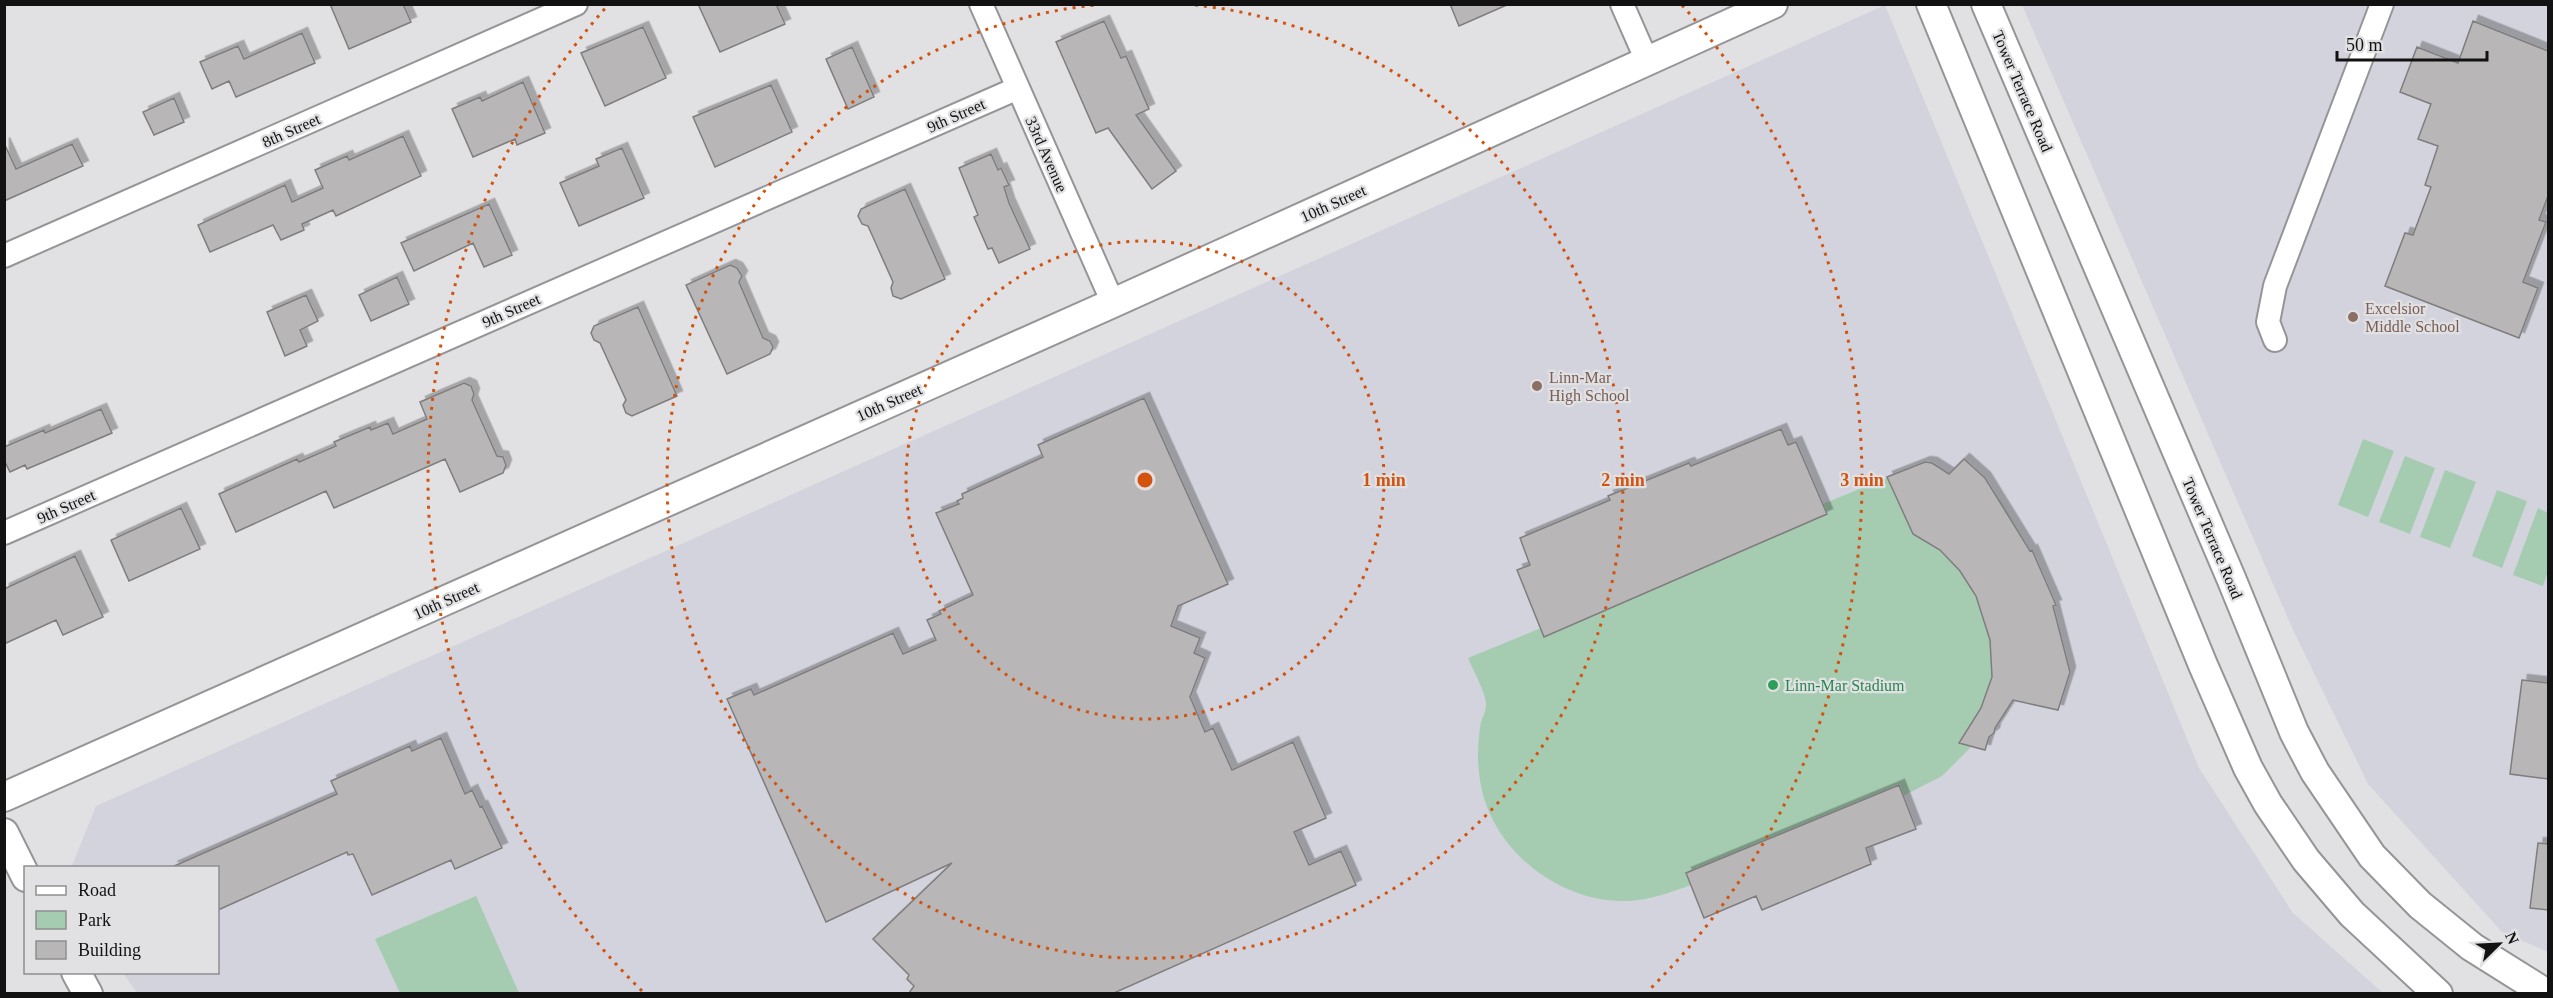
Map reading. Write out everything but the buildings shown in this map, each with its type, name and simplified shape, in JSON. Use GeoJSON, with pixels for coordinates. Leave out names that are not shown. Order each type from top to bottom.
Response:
{"type":"FeatureCollection","features":[{"type":"Feature","properties":{"kind":"street","name":"8th Street"},"geometry":{"type":"LineString","coordinates":[[4,256],[576,4]]}},
{"type":"Feature","properties":{"kind":"street","name":"33rd Avenue"},"geometry":{"type":"LineString","coordinates":[[981,4],[1113,303]]}},
{"type":"Feature","properties":{"kind":"street"},"geometry":{"type":"LineString","coordinates":[[1622,4],[1647,61]]}},
{"type":"Feature","properties":{"kind":"street","name":"10th Street"},"geometry":{"type":"LineString","coordinates":[[4,797],[1113,303],[1773,4]]}},
{"type":"Feature","properties":{"kind":"street"},"geometry":{"type":"LineString","coordinates":[[1931,4],[2203,665],[2248,768],[2268,804],[2306,860],[2352,914],[2438,993]]}},
{"type":"Feature","properties":{"kind":"street","name":"Tower Terrace Road"},"geometry":{"type":"LineString","coordinates":[[1986,4],[2226,567],[2289,722],[2315,772],[2372,856],[2420,905],[2472,947],[2547,993]]}},
{"type":"Feature","properties":{"kind":"street"},"geometry":{"type":"LineString","coordinates":[[2275,340],[2268,322],[2275,286],[2382,4]]}},
{"type":"Feature","properties":{"kind":"street","name":"9th Street"},"geometry":{"type":"LineString","coordinates":[[4,533],[1018,88]]}},
{"type":"Feature","properties":{"kind":"street"},"geometry":{"type":"LineString","coordinates":[[4,833],[24,872]]}},
{"type":"Feature","properties":{"kind":"shaded area","name":"Linn-Mar High School"},"geometry":{"type":"Polygon","coordinates":[[[1885,5],[2199,768],[2293,913],[2383,993],[137,993],[124,974],[219,974],[219,866],[72,866],[96,806],[1885,5]]]}},
{"type":"Feature","properties":{"kind":"shaded area","name":"Excelsior Middle School"},"geometry":{"type":"Polygon","coordinates":[[[2022,5],[2548,5],[2548,952],[2502,932],[2368,784],[2293,630],[2022,5]]]}},
{"type":"Feature","properties":{"kind":"green space"},"geometry":{"type":"Polygon","coordinates":[[[2363,439],[2394,451],[2368,517],[2338,505],[2363,439]]]}},
{"type":"Feature","properties":{"kind":"green space","name":"Linn-Mar Stadium"},"geometry":{"type":"Polygon","coordinates":[[[1796,442],[1823,504],[1925,462],[1932,463],[1950,474],[1964,459],[1975,468],[1993,490],[2030,551],[2032,550],[2056,605],[2053,606],[2070,672],[2058,710],[1997,697],[2007,712],[1989,737],[1985,749],[1972,746],[1942,776],[1903,796],[1916,829],[1865,849],[1871,864],[1762,910],[1756,896],[1704,918],[1691,885],[1653,897],[1629,901],[1604,900],[1579,894],[1556,883],[1534,869],[1516,852],[1500,832],[1488,810],[1481,786],[1478,762],[1481,722],[1486,709],[1486,701],[1468,658],[1541,628],[1517,570],[1530,564],[1609,500],[1608,496],[1689,463],[1691,466],[1796,442]]]}},
{"type":"Feature","properties":{"kind":"green space"},"geometry":{"type":"Polygon","coordinates":[[[2405,456],[2435,468],[2410,534],[2379,522],[2405,456]]]}},
{"type":"Feature","properties":{"kind":"green space"},"geometry":{"type":"Polygon","coordinates":[[[2445,470],[2476,482],[2450,548],[2420,537],[2445,470]]]}},
{"type":"Feature","properties":{"kind":"green space"},"geometry":{"type":"Polygon","coordinates":[[[2497,490],[2527,501],[2502,568],[2472,556],[2497,490]]]}},
{"type":"Feature","properties":{"kind":"green space"},"geometry":{"type":"Polygon","coordinates":[[[2538,508],[2548,513],[2548,571],[2543,586],[2513,575],[2538,508]]]}},
{"type":"Feature","properties":{"kind":"green space"},"geometry":{"type":"Polygon","coordinates":[[[476,896],[519,993],[400,993],[375,939],[476,896]]]}},
{"type":"Feature","properties":{"kind":"place","name":"Excelsior Middle School"},"geometry":{"type":"Point","coordinates":[2353,317]}},
{"type":"Feature","properties":{"kind":"place","name":"Linn-Mar High School"},"geometry":{"type":"Point","coordinates":[1537,386]}},
{"type":"Feature","properties":{"kind":"place","name":"Linn-Mar Stadium"},"geometry":{"type":"Point","coordinates":[1773,685]}}]}
